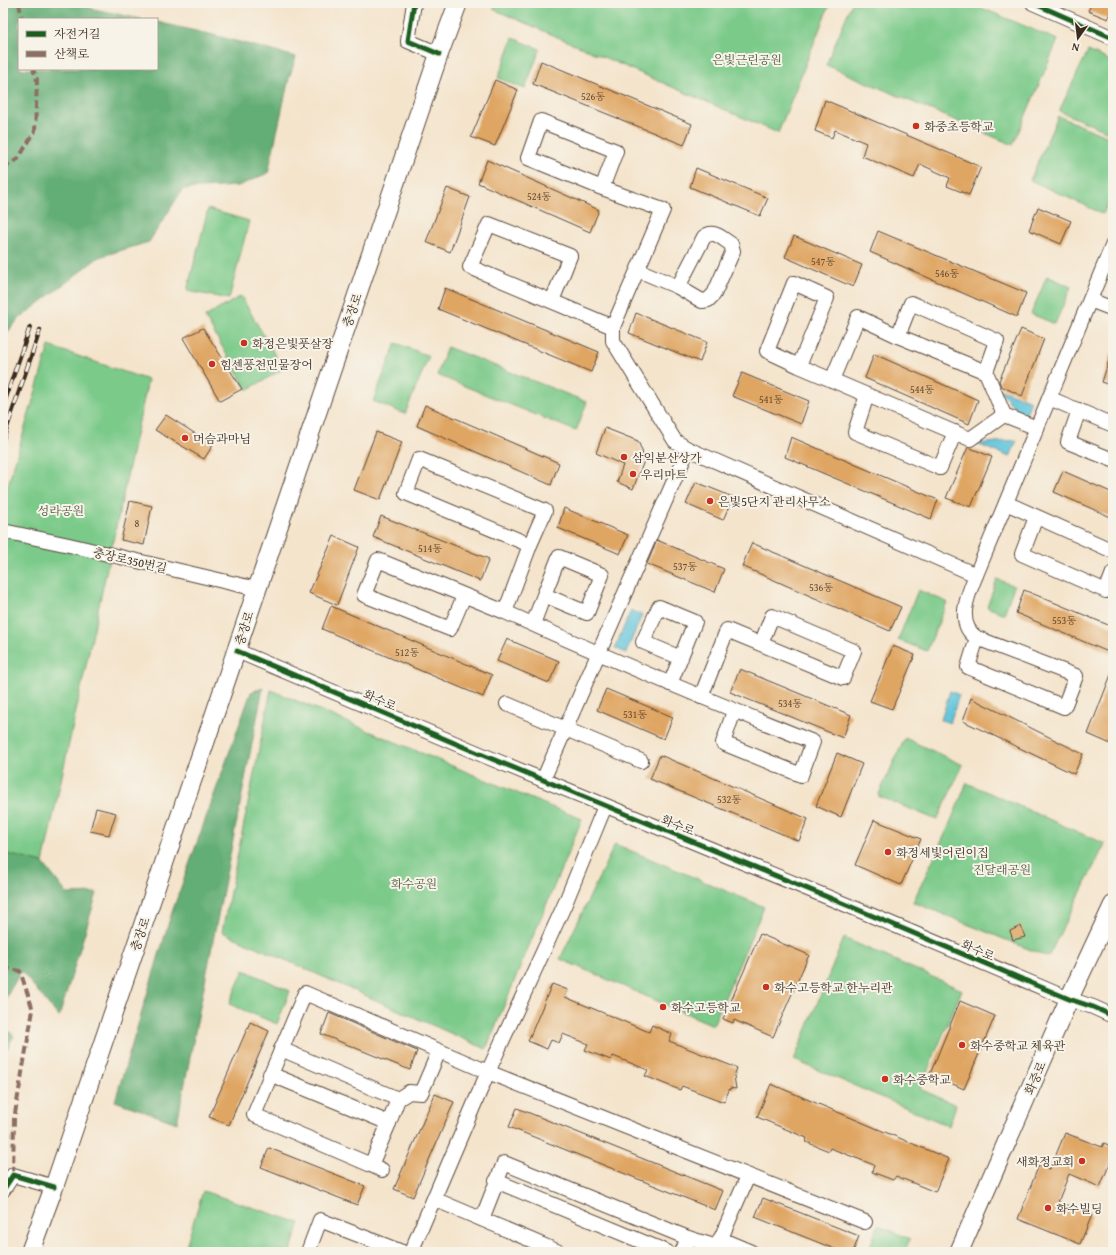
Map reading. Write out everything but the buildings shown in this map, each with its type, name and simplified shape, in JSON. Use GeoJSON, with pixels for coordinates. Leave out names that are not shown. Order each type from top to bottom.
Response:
{"type":"FeatureCollection","features":[{"type":"Feature","properties":{"kind":"main road","name":"충장로"},"geometry":{"type":"LineString","coordinates":[[30,1252],[54,1187],[439,54],[458,3]]}},
{"type":"Feature","properties":{"kind":"main road","name":"화중로"},"geometry":{"type":"LineString","coordinates":[[959,1252],[1069,999],[1113,905]]}},
{"type":"Feature","properties":{"kind":"street"},"geometry":{"type":"LineString","coordinates":[[414,3],[408,41],[439,54]]}},
{"type":"Feature","properties":{"kind":"street"},"geometry":{"type":"LineString","coordinates":[[1039,4],[1112,34]]}},
{"type":"Feature","properties":{"kind":"street"},"geometry":{"type":"LineString","coordinates":[[602,188],[616,151],[541,121],[528,158],[602,188],[663,210],[613,327],[613,341],[675,441],[688,449],[976,574]]}},
{"type":"Feature","properties":{"kind":"street"},"geometry":{"type":"LineString","coordinates":[[552,301],[570,256],[489,224],[470,267],[613,327]]}},
{"type":"Feature","properties":{"kind":"street"},"geometry":{"type":"LineString","coordinates":[[638,270],[678,287],[702,301],[708,300],[714,294],[733,251],[731,244],[714,233],[710,233],[704,237],[678,287]]}},
{"type":"Feature","properties":{"kind":"street"},"geometry":{"type":"LineString","coordinates":[[977,638],[968,667],[1064,707],[1076,676],[977,638],[971,634],[966,625],[965,612],[968,596],[976,574],[1113,244]]}},
{"type":"Feature","properties":{"kind":"street"},"geometry":{"type":"LineString","coordinates":[[799,366],[827,298],[794,284],[767,351],[799,366],[970,439],[1004,415]]}},
{"type":"Feature","properties":{"kind":"street"},"geometry":{"type":"LineString","coordinates":[[1090,300],[1113,309]]}},
{"type":"Feature","properties":{"kind":"street"},"geometry":{"type":"LineString","coordinates":[[898,336],[911,303],[997,341],[986,372],[1004,415],[1037,428]]}},
{"type":"Feature","properties":{"kind":"street"},"geometry":{"type":"LineString","coordinates":[[832,380],[858,317],[898,336],[986,372]]}},
{"type":"Feature","properties":{"kind":"street"},"geometry":{"type":"LineString","coordinates":[[867,395],[855,432],[940,468],[955,432]]}},
{"type":"Feature","properties":{"kind":"street"},"geometry":{"type":"LineString","coordinates":[[1050,398],[1113,425]]}},
{"type":"Feature","properties":{"kind":"street"},"geometry":{"type":"LineString","coordinates":[[1079,410],[1068,442],[1113,460]]}},
{"type":"Feature","properties":{"kind":"street"},"geometry":{"type":"LineString","coordinates":[[543,780],[688,449]]}},
{"type":"Feature","properties":{"kind":"street"},"geometry":{"type":"LineString","coordinates":[[505,612],[545,510],[419,459],[406,493],[530,545]]}},
{"type":"Feature","properties":{"kind":"street"},"geometry":{"type":"LineString","coordinates":[[1006,503],[1113,551]]}},
{"type":"Feature","properties":{"kind":"street"},"geometry":{"type":"LineString","coordinates":[[1036,516],[1022,554],[1106,590],[1113,573]]}},
{"type":"Feature","properties":{"kind":"street","name":"충장로350번길"},"geometry":{"type":"LineString","coordinates":[[3,531],[69,545],[257,590]]}},
{"type":"Feature","properties":{"kind":"street"},"geometry":{"type":"LineString","coordinates":[[464,596],[450,629],[364,595],[378,560],[505,612],[598,654],[734,711],[813,742],[800,775],[723,743],[734,711]]}},
{"type":"Feature","properties":{"kind":"street"},"geometry":{"type":"LineString","coordinates":[[533,624],[544,595]]}},
{"type":"Feature","properties":{"kind":"street"},"geometry":{"type":"LineString","coordinates":[[701,697],[727,630],[843,678],[854,651],[772,616],[761,644]]}},
{"type":"Feature","properties":{"kind":"street","name":"화수로"},"geometry":{"type":"LineString","coordinates":[[237,651],[605,806],[1113,1016]]}},
{"type":"Feature","properties":{"kind":"street"},"geometry":{"type":"LineString","coordinates":[[670,684],[681,658]]}},
{"type":"Feature","properties":{"kind":"street"},"geometry":{"type":"LineString","coordinates":[[507,704],[641,761]]}},
{"type":"Feature","properties":{"kind":"street"},"geometry":{"type":"LineString","coordinates":[[411,1252],[490,1066],[564,906],[605,806]]}},
{"type":"Feature","properties":{"kind":"street"},"geometry":{"type":"LineString","coordinates":[[440,1051],[421,1093],[409,1092],[398,1099],[389,1123],[377,1167],[254,1115],[305,993],[440,1051],[490,1066],[748,1176],[865,1222]]}},
{"type":"Feature","properties":{"kind":"street"},"geometry":{"type":"LineString","coordinates":[[281,1049],[398,1099]]}},
{"type":"Feature","properties":{"kind":"street"},"geometry":{"type":"LineString","coordinates":[[270,1074],[389,1123]]}},
{"type":"Feature","properties":{"kind":"street"},"geometry":{"type":"LineString","coordinates":[[482,1219],[504,1163],[688,1238],[717,1246],[751,1252]]}},
{"type":"Feature","properties":{"kind":"street"},"geometry":{"type":"LineString","coordinates":[[3,1190],[14,1175],[54,1187]]}},
{"type":"Feature","properties":{"kind":"street"},"geometry":{"type":"LineString","coordinates":[[717,1246],[748,1176]]}},
{"type":"Feature","properties":{"kind":"street"},"geometry":{"type":"LineString","coordinates":[[496,1181],[667,1252]]}},
{"type":"Feature","properties":{"kind":"street"},"geometry":{"type":"LineString","coordinates":[[434,1199],[558,1252]]}},
{"type":"Feature","properties":{"kind":"street"},"geometry":{"type":"LineString","coordinates":[[308,1252],[320,1220],[402,1252]]}},
{"type":"Feature","properties":{"kind":"street"},"geometry":{"type":"LineString","coordinates":[[682,1252],[688,1238]]}},
{"type":"Feature","properties":{"kind":"green space"},"geometry":{"type":"Polygon","coordinates":[[[3,3],[88,3],[89,8],[136,18],[18,18],[18,70],[158,70],[158,22],[296,57],[289,78],[268,173],[238,186],[183,189],[149,242],[99,257],[19,319],[3,337],[3,3]]]}},
{"type":"Feature","properties":{"kind":"green space","name":"은빛근린공원"},"geometry":{"type":"Polygon","coordinates":[[[495,3],[830,3],[778,133],[493,9],[495,3]]]}},
{"type":"Feature","properties":{"kind":"green space"},"geometry":{"type":"Polygon","coordinates":[[[852,3],[970,3],[1058,40],[1013,145],[826,65],[852,3]]]}},
{"type":"Feature","properties":{"kind":"green space"},"geometry":{"type":"Polygon","coordinates":[[[513,38],[540,49],[525,89],[498,78],[513,38]]]}},
{"type":"Feature","properties":{"kind":"green space"},"geometry":{"type":"Polygon","coordinates":[[[1088,51],[1113,62],[1113,134],[1059,111],[1088,51]]]}},
{"type":"Feature","properties":{"kind":"green space"},"geometry":{"type":"Polygon","coordinates":[[[1058,116],[1113,139],[1113,191],[1103,214],[1030,180],[1058,116]]]}},
{"type":"Feature","properties":{"kind":"green space"},"geometry":{"type":"Polygon","coordinates":[[[208,209],[249,221],[229,299],[187,291],[208,209]]]}},
{"type":"Feature","properties":{"kind":"green space"},"geometry":{"type":"Polygon","coordinates":[[[1047,276],[1071,287],[1055,324],[1031,314],[1047,276]]]}},
{"type":"Feature","properties":{"kind":"green space","name":"화정은빛풋살장"},"geometry":{"type":"Polygon","coordinates":[[[241,296],[283,369],[247,390],[205,317],[241,296]]]}},
{"type":"Feature","properties":{"kind":"green space"},"geometry":{"type":"Polygon","coordinates":[[[396,343],[429,356],[405,414],[373,401],[396,343]]]}},
{"type":"Feature","properties":{"kind":"green space","name":"성라공원"},"geometry":{"type":"Polygon","coordinates":[[[49,346],[148,380],[43,863],[3,853],[3,502],[49,346]]]}},
{"type":"Feature","properties":{"kind":"green space"},"geometry":{"type":"Polygon","coordinates":[[[447,347],[587,402],[576,431],[437,375],[447,347]]]}},
{"type":"Feature","properties":{"kind":"green space"},"geometry":{"type":"Polygon","coordinates":[[[997,579],[1014,586],[1004,614],[987,607],[997,579]]]}},
{"type":"Feature","properties":{"kind":"green space"},"geometry":{"type":"Polygon","coordinates":[[[918,590],[947,602],[927,651],[898,640],[918,590]]]}},
{"type":"Feature","properties":{"kind":"green space"},"geometry":{"type":"Polygon","coordinates":[[[263,688],[177,1123],[115,1101],[171,915],[251,692],[263,688]]]}},
{"type":"Feature","properties":{"kind":"green space","name":"화수공원"},"geometry":{"type":"Polygon","coordinates":[[[271,690],[582,819],[486,1049],[222,932],[271,690]]]}},
{"type":"Feature","properties":{"kind":"green space"},"geometry":{"type":"Polygon","coordinates":[[[905,738],[963,765],[937,820],[878,796],[905,738]]]}},
{"type":"Feature","properties":{"kind":"green space","name":"진달래공원"},"geometry":{"type":"Polygon","coordinates":[[[967,783],[1105,844],[1048,957],[913,902],[947,830],[967,783]]]}},
{"type":"Feature","properties":{"kind":"green space"},"geometry":{"type":"Polygon","coordinates":[[[615,844],[764,907],[713,1025],[560,959],[615,844]]]}},
{"type":"Feature","properties":{"kind":"green space"},"geometry":{"type":"Polygon","coordinates":[[[3,853],[43,863],[67,894],[97,893],[59,1017],[21,971],[3,1003],[3,853]]]}},
{"type":"Feature","properties":{"kind":"green space"},"geometry":{"type":"Polygon","coordinates":[[[844,938],[962,990],[920,1089],[956,1105],[949,1126],[794,1060],[844,938]]]}},
{"type":"Feature","properties":{"kind":"green space"},"geometry":{"type":"Polygon","coordinates":[[[244,970],[290,991],[277,1024],[229,1004],[244,970]]]}},
{"type":"Feature","properties":{"kind":"green space"},"geometry":{"type":"Polygon","coordinates":[[[3,1025],[14,1036],[3,1055],[3,1025]]]}},
{"type":"Feature","properties":{"kind":"green space"},"geometry":{"type":"Polygon","coordinates":[[[203,1191],[300,1223],[290,1252],[184,1252],[203,1191]]]}},
{"type":"Feature","properties":{"kind":"green space"},"geometry":{"type":"Polygon","coordinates":[[[878,1225],[910,1239],[904,1252],[868,1252],[878,1225]]]}},
{"type":"Feature","properties":{"kind":"water"},"geometry":{"type":"Polygon","coordinates":[[[998,389],[1031,401],[1024,418],[998,389]]]}},
{"type":"Feature","properties":{"kind":"water"},"geometry":{"type":"Polygon","coordinates":[[[1017,440],[1010,457],[977,444],[1017,440]]]}},
{"type":"Feature","properties":{"kind":"water"},"geometry":{"type":"Polygon","coordinates":[[[631,610],[642,615],[626,653],[615,648],[631,610]]]}},
{"type":"Feature","properties":{"kind":"water"},"geometry":{"type":"Polygon","coordinates":[[[950,691],[959,695],[950,723],[941,720],[950,691]]]}},
{"type":"Feature","properties":{"kind":"railway"},"geometry":{"type":"LineString","coordinates":[[3,406],[30,327]]}},
{"type":"Feature","properties":{"kind":"railway"},"geometry":{"type":"LineString","coordinates":[[3,439],[40,330]]}},
{"type":"Feature","properties":{"kind":"marked path"},"geometry":{"type":"LineString","coordinates":[[19,3],[22,18]]}},
{"type":"Feature","properties":{"kind":"marked path"},"geometry":{"type":"LineString","coordinates":[[3,168],[18,159],[35,131],[37,80],[33,70]]}},
{"type":"Feature","properties":{"kind":"marked path"},"geometry":{"type":"LineString","coordinates":[[3,967],[20,971],[33,1010],[14,1119],[13,1175]]}},
{"type":"Feature","properties":{"kind":"cycle path"},"geometry":{"type":"LineString","coordinates":[[414,3],[408,41],[439,54]]}},
{"type":"Feature","properties":{"kind":"cycle path"},"geometry":{"type":"LineString","coordinates":[[1033,3],[1113,38]]}},
{"type":"Feature","properties":{"kind":"cycle path"},"geometry":{"type":"LineString","coordinates":[[237,651],[485,756],[1113,1016]]}},
{"type":"Feature","properties":{"kind":"cycle path"},"geometry":{"type":"LineString","coordinates":[[3,1190],[13,1175],[54,1187]]}},
{"type":"Feature","properties":{"kind":"place","name":"화중초등학교"},"geometry":{"type":"Point","coordinates":[916,126]}},
{"type":"Feature","properties":{"kind":"place","name":"화정은빛풋살장"},"geometry":{"type":"Point","coordinates":[244,343]}},
{"type":"Feature","properties":{"kind":"place","name":"힘센풍천민물장어"},"geometry":{"type":"Point","coordinates":[212,364]}},
{"type":"Feature","properties":{"kind":"place","name":"머슴과마님"},"geometry":{"type":"Point","coordinates":[185,438]}},
{"type":"Feature","properties":{"kind":"place","name":"삼익분산상가"},"geometry":{"type":"Point","coordinates":[624,457]}},
{"type":"Feature","properties":{"kind":"place","name":"우리마트"},"geometry":{"type":"Point","coordinates":[633,474]}},
{"type":"Feature","properties":{"kind":"place","name":"은빛5단지 관리사무소"},"geometry":{"type":"Point","coordinates":[710,501]}},
{"type":"Feature","properties":{"kind":"place","name":"화정세빛어린이집"},"geometry":{"type":"Point","coordinates":[888,852]}},
{"type":"Feature","properties":{"kind":"place","name":"화수고등학교 한누리관"},"geometry":{"type":"Point","coordinates":[766,987]}},
{"type":"Feature","properties":{"kind":"place","name":"화수고등학교"},"geometry":{"type":"Point","coordinates":[663,1007]}},
{"type":"Feature","properties":{"kind":"place","name":"화수중학교 체육관"},"geometry":{"type":"Point","coordinates":[962,1045]}},
{"type":"Feature","properties":{"kind":"place","name":"화수중학교"},"geometry":{"type":"Point","coordinates":[885,1079]}},
{"type":"Feature","properties":{"kind":"place","name":"새화정교회"},"geometry":{"type":"Point","coordinates":[1082,1161]}},
{"type":"Feature","properties":{"kind":"place","name":"화수빌딩"},"geometry":{"type":"Point","coordinates":[1048,1208]}}]}
